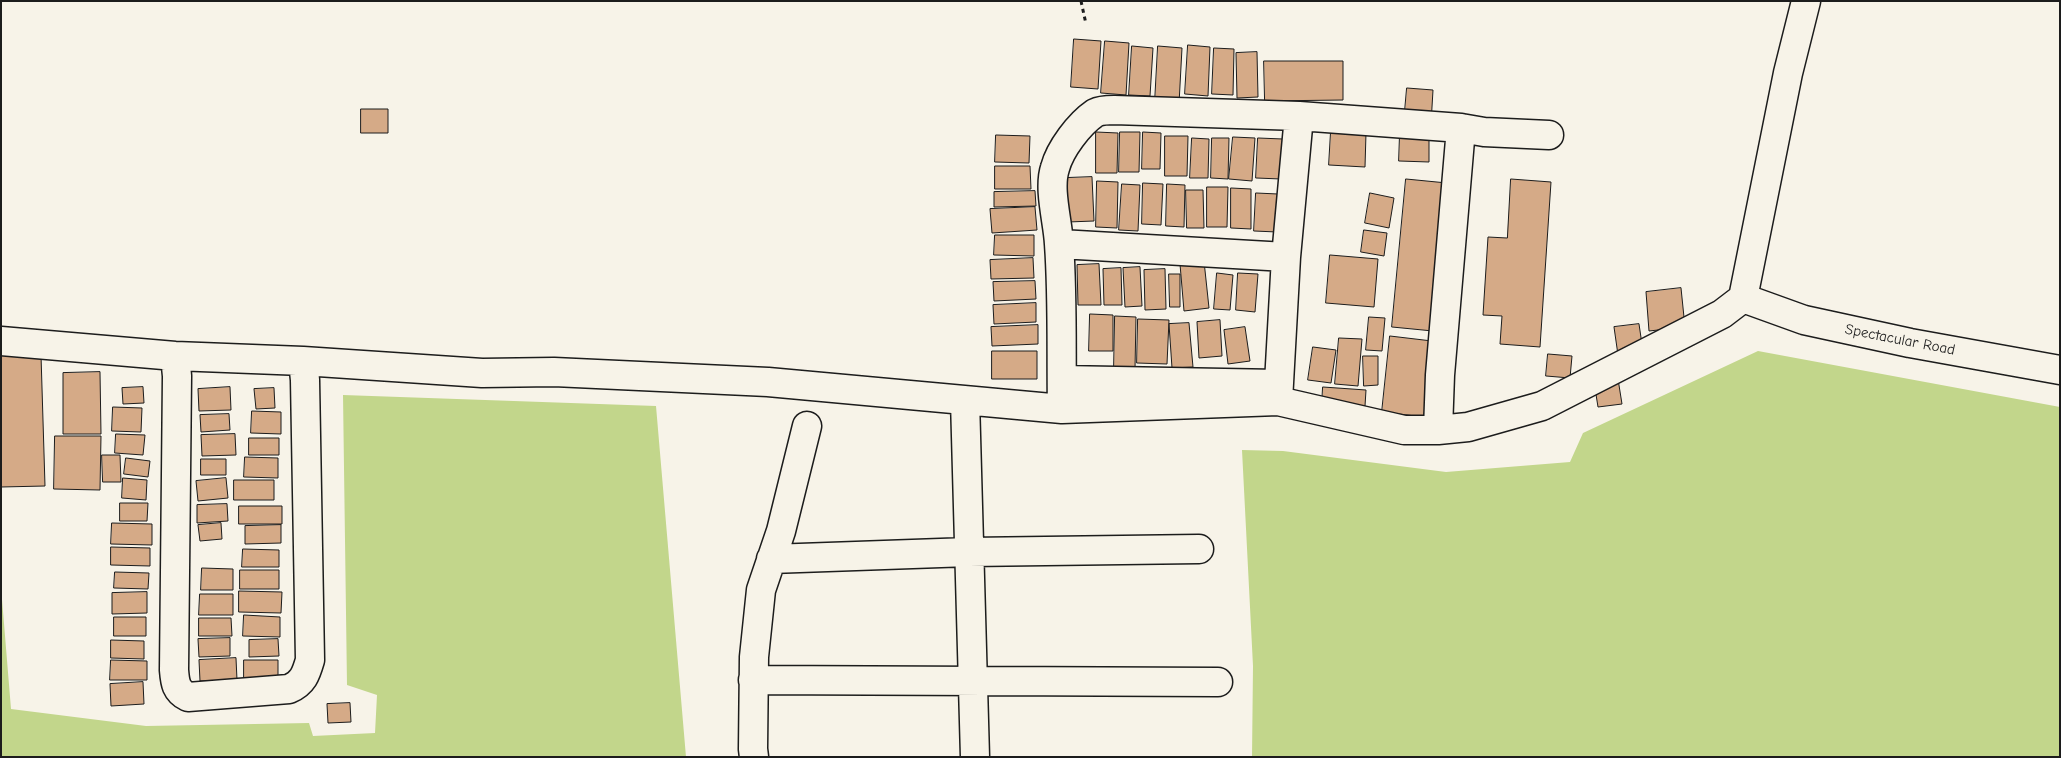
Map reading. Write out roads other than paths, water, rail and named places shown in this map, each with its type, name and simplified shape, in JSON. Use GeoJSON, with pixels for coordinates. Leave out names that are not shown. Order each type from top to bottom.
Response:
{"type":"FeatureCollection","features":[{"type":"Feature","properties":{"kind":"street"},"geometry":{"type":"LineString","coordinates":[[1062,380],[1278,393],[1404,430],[1438,430],[1468,427],[1542,406],[1722,314],[1743,298],[1788,73],[1806,1]]}},
{"type":"Feature","properties":{"kind":"street"},"geometry":{"type":"LineString","coordinates":[[1062,409],[1060,244],[1053,183],[1054,168],[1074,136],[1095,114],[1102,110],[1299,116],[1461,128],[1484,132],[1549,135]]}},
{"type":"Feature","properties":{"kind":"street"},"geometry":{"type":"LineString","coordinates":[[1278,393],[1286,257],[1299,116]]}},
{"type":"Feature","properties":{"kind":"street"},"geometry":{"type":"LineString","coordinates":[[1438,430],[1440,375],[1461,128]]}},
{"type":"Feature","properties":{"kind":"street"},"geometry":{"type":"LineString","coordinates":[[1060,244],[1286,257]]}},
{"type":"Feature","properties":{"kind":"street","name":"Spectacular Road"},"geometry":{"type":"LineString","coordinates":[[1743,298],[1813,322],[1910,344],[2060,370]]}},
{"type":"Feature","properties":{"kind":"street"},"geometry":{"type":"LineString","coordinates":[[1,341],[175,356],[303,361],[482,373],[554,372],[768,382],[1062,409],[1278,393]]}},
{"type":"Feature","properties":{"kind":"street"},"geometry":{"type":"LineString","coordinates":[[175,356],[177,376],[174,670],[175,684],[180,694],[188,697],[289,689],[298,686],[306,675],[310,660],[305,380],[303,361]]}},
{"type":"Feature","properties":{"kind":"street"},"geometry":{"type":"LineString","coordinates":[[965,400],[975,757]]}},
{"type":"Feature","properties":{"kind":"street"},"geometry":{"type":"LineString","coordinates":[[754,757],[753,680],[761,590],[781,531],[807,426]]}},
{"type":"Feature","properties":{"kind":"street"},"geometry":{"type":"LineString","coordinates":[[771,559],[969,552],[1199,549]]}},
{"type":"Feature","properties":{"kind":"street"},"geometry":{"type":"LineString","coordinates":[[753,680],[1218,682]]}}]}
